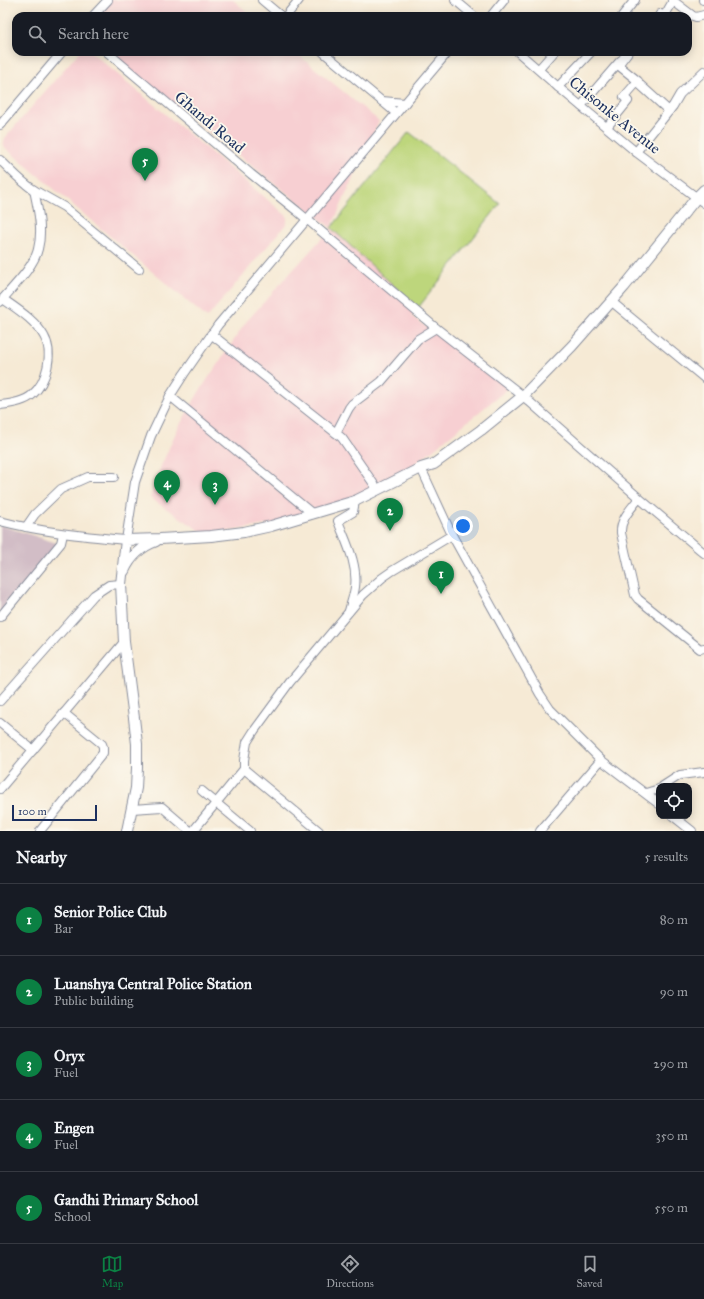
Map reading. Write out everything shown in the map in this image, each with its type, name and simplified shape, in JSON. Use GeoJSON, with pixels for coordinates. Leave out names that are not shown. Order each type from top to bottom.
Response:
{"type":"FeatureCollection","features":[{"type":"Feature","properties":{"kind":"main road"},"geometry":{"type":"LineString","coordinates":[[127,831],[136,788],[137,744],[124,642],[121,582],[126,540],[211,536],[244,532],[272,526],[355,500],[421,468],[434,464],[457,448],[523,396],[572,346],[612,302],[702,196]]}},
{"type":"Feature","properties":{"kind":"main road"},"geometry":{"type":"LineString","coordinates":[[121,582],[126,566],[135,554],[147,545],[160,539]]}},
{"type":"Feature","properties":{"kind":"street"},"geometry":{"type":"LineString","coordinates":[[97,12],[108,0]]}},
{"type":"Feature","properties":{"kind":"street"},"geometry":{"type":"LineString","coordinates":[[262,0],[276,12]]}},
{"type":"Feature","properties":{"kind":"street"},"geometry":{"type":"LineString","coordinates":[[289,12],[299,0]]}},
{"type":"Feature","properties":{"kind":"street"},"geometry":{"type":"LineString","coordinates":[[455,0],[469,12]]}},
{"type":"Feature","properties":{"kind":"street"},"geometry":{"type":"LineString","coordinates":[[494,12],[504,0]]}},
{"type":"Feature","properties":{"kind":"street"},"geometry":{"type":"LineString","coordinates":[[625,12],[635,0]]}},
{"type":"Feature","properties":{"kind":"street"},"geometry":{"type":"LineString","coordinates":[[667,12],[673,1],[686,12]]}},
{"type":"Feature","properties":{"kind":"street"},"geometry":{"type":"LineString","coordinates":[[692,16],[696,18],[704,15]]}},
{"type":"Feature","properties":{"kind":"street"},"geometry":{"type":"LineString","coordinates":[[0,125],[59,56]]}},
{"type":"Feature","properties":{"kind":"street","name":"Ghandi Road"},"geometry":{"type":"LineString","coordinates":[[112,56],[436,328],[523,396],[704,553]]}},
{"type":"Feature","properties":{"kind":"street"},"geometry":{"type":"LineString","coordinates":[[328,56],[396,113]]}},
{"type":"Feature","properties":{"kind":"street"},"geometry":{"type":"LineString","coordinates":[[0,521],[64,534],[126,540],[135,482],[151,436],[170,396],[211,334],[306,219],[445,56]]}},
{"type":"Feature","properties":{"kind":"street","name":"Chisonke Avenue"},"geometry":{"type":"LineString","coordinates":[[523,56],[636,152],[702,196]]}},
{"type":"Feature","properties":{"kind":"street"},"geometry":{"type":"LineString","coordinates":[[539,70],[551,56]]}},
{"type":"Feature","properties":{"kind":"street"},"geometry":{"type":"LineString","coordinates":[[558,87],[587,56]]}},
{"type":"Feature","properties":{"kind":"street"},"geometry":{"type":"LineString","coordinates":[[625,56],[618,65],[638,80],[637,82],[669,111]]}},
{"type":"Feature","properties":{"kind":"street"},"geometry":{"type":"LineString","coordinates":[[581,106],[625,56]]}},
{"type":"Feature","properties":{"kind":"street"},"geometry":{"type":"LineString","coordinates":[[636,152],[669,111],[680,94],[704,71]]}},
{"type":"Feature","properties":{"kind":"street"},"geometry":{"type":"LineString","coordinates":[[607,127],[628,101],[624,97],[637,82]]}},
{"type":"Feature","properties":{"kind":"street"},"geometry":{"type":"LineString","coordinates":[[382,101],[405,103]]}},
{"type":"Feature","properties":{"kind":"street"},"geometry":{"type":"LineString","coordinates":[[0,160],[21,178],[27,186],[64,207],[139,269]]}},
{"type":"Feature","properties":{"kind":"street"},"geometry":{"type":"LineString","coordinates":[[0,405],[17,402],[32,396],[40,386],[46,372],[49,359],[48,346],[44,336],[34,323],[19,310],[2,301],[32,264],[38,250],[41,232],[34,190]]}},
{"type":"Feature","properties":{"kind":"street"},"geometry":{"type":"LineString","coordinates":[[612,302],[704,378]]}},
{"type":"Feature","properties":{"kind":"street"},"geometry":{"type":"LineString","coordinates":[[336,433],[352,404],[381,382],[418,338],[436,328]]}},
{"type":"Feature","properties":{"kind":"street"},"geometry":{"type":"LineString","coordinates":[[211,334],[342,438],[378,490]]}},
{"type":"Feature","properties":{"kind":"street"},"geometry":{"type":"LineString","coordinates":[[170,396],[313,514]]}},
{"type":"Feature","properties":{"kind":"street"},"geometry":{"type":"LineString","coordinates":[[421,468],[452,535],[540,694],[554,713],[601,760],[656,801]]}},
{"type":"Feature","properties":{"kind":"street"},"geometry":{"type":"LineString","coordinates":[[26,527],[35,514],[62,490],[88,477],[114,477]]}},
{"type":"Feature","properties":{"kind":"street"},"geometry":{"type":"LineString","coordinates":[[639,498],[620,526],[635,595],[638,599],[700,648],[704,648]]}},
{"type":"Feature","properties":{"kind":"street"},"geometry":{"type":"LineString","coordinates":[[349,612],[355,586],[356,570],[338,522],[354,512],[355,500]]}},
{"type":"Feature","properties":{"kind":"street"},"geometry":{"type":"LineString","coordinates":[[0,617],[61,543],[64,534]]}},
{"type":"Feature","properties":{"kind":"street"},"geometry":{"type":"LineString","coordinates":[[193,831],[244,769],[247,742],[254,731],[290,682],[363,595],[382,578],[452,535]]}},
{"type":"Feature","properties":{"kind":"street"},"geometry":{"type":"LineString","coordinates":[[1,699],[94,595],[109,585],[121,582]]}},
{"type":"Feature","properties":{"kind":"street"},"geometry":{"type":"LineString","coordinates":[[0,790],[124,642]]}},
{"type":"Feature","properties":{"kind":"street"},"geometry":{"type":"LineString","coordinates":[[40,831],[103,753],[102,744],[64,713]]}},
{"type":"Feature","properties":{"kind":"street"},"geometry":{"type":"LineString","coordinates":[[0,723],[33,750]]}},
{"type":"Feature","properties":{"kind":"street"},"geometry":{"type":"LineString","coordinates":[[540,831],[601,760]]}},
{"type":"Feature","properties":{"kind":"street"},"geometry":{"type":"LineString","coordinates":[[244,769],[319,831]]}},
{"type":"Feature","properties":{"kind":"street"},"geometry":{"type":"LineString","coordinates":[[669,783],[680,774],[704,772]]}},
{"type":"Feature","properties":{"kind":"street"},"geometry":{"type":"LineString","coordinates":[[646,793],[656,789]]}},
{"type":"Feature","properties":{"kind":"street"},"geometry":{"type":"LineString","coordinates":[[202,791],[250,831]]}},
{"type":"Feature","properties":{"kind":"street"},"geometry":{"type":"LineString","coordinates":[[132,809],[162,807],[190,831]]}},
{"type":"Feature","properties":{"kind":"street"},"geometry":{"type":"LineString","coordinates":[[678,819],[692,831]]}},
{"type":"Feature","properties":{"kind":"shaded area"},"geometry":{"type":"Polygon","coordinates":[[[107,0],[233,0],[247,12],[100,12],[107,0]]]}},
{"type":"Feature","properties":{"kind":"shaded area"},"geometry":{"type":"Polygon","coordinates":[[[76,56],[96,56],[287,216],[287,223],[207,318],[3,146],[5,138],[76,56]]]}},
{"type":"Feature","properties":{"kind":"shaded area"},"geometry":{"type":"Polygon","coordinates":[[[112,56],[300,56],[379,121],[331,228],[112,56]]]}},
{"type":"Feature","properties":{"kind":"shaded area"},"geometry":{"type":"Polygon","coordinates":[[[331,228],[418,308],[411,316],[510,387],[383,490],[289,521],[207,535],[150,498],[161,466],[177,430],[199,392],[246,322],[331,228]]]}},
{"type":"Feature","properties":{"kind":"shaded area"},"geometry":{"type":"Polygon","coordinates":[[[0,525],[60,544],[0,615],[0,525]]]}},
{"type":"Feature","properties":{"kind":"green space"},"geometry":{"type":"Polygon","coordinates":[[[409,132],[500,204],[418,308],[331,228],[409,132]]]}},
{"type":"Feature","properties":{"kind":"place","name":"Gandhi Primary School"},"geometry":{"type":"Point","coordinates":[145,181]}},
{"type":"Feature","properties":{"kind":"place","name":"Engen"},"geometry":{"type":"Point","coordinates":[167,503]}},
{"type":"Feature","properties":{"kind":"place","name":"Oryx"},"geometry":{"type":"Point","coordinates":[215,505]}},
{"type":"Feature","properties":{"kind":"place","name":"Luanshya Central Police Station"},"geometry":{"type":"Point","coordinates":[390,531]}},
{"type":"Feature","properties":{"kind":"place","name":"Senior Police Club"},"geometry":{"type":"Point","coordinates":[441,594]}}]}
